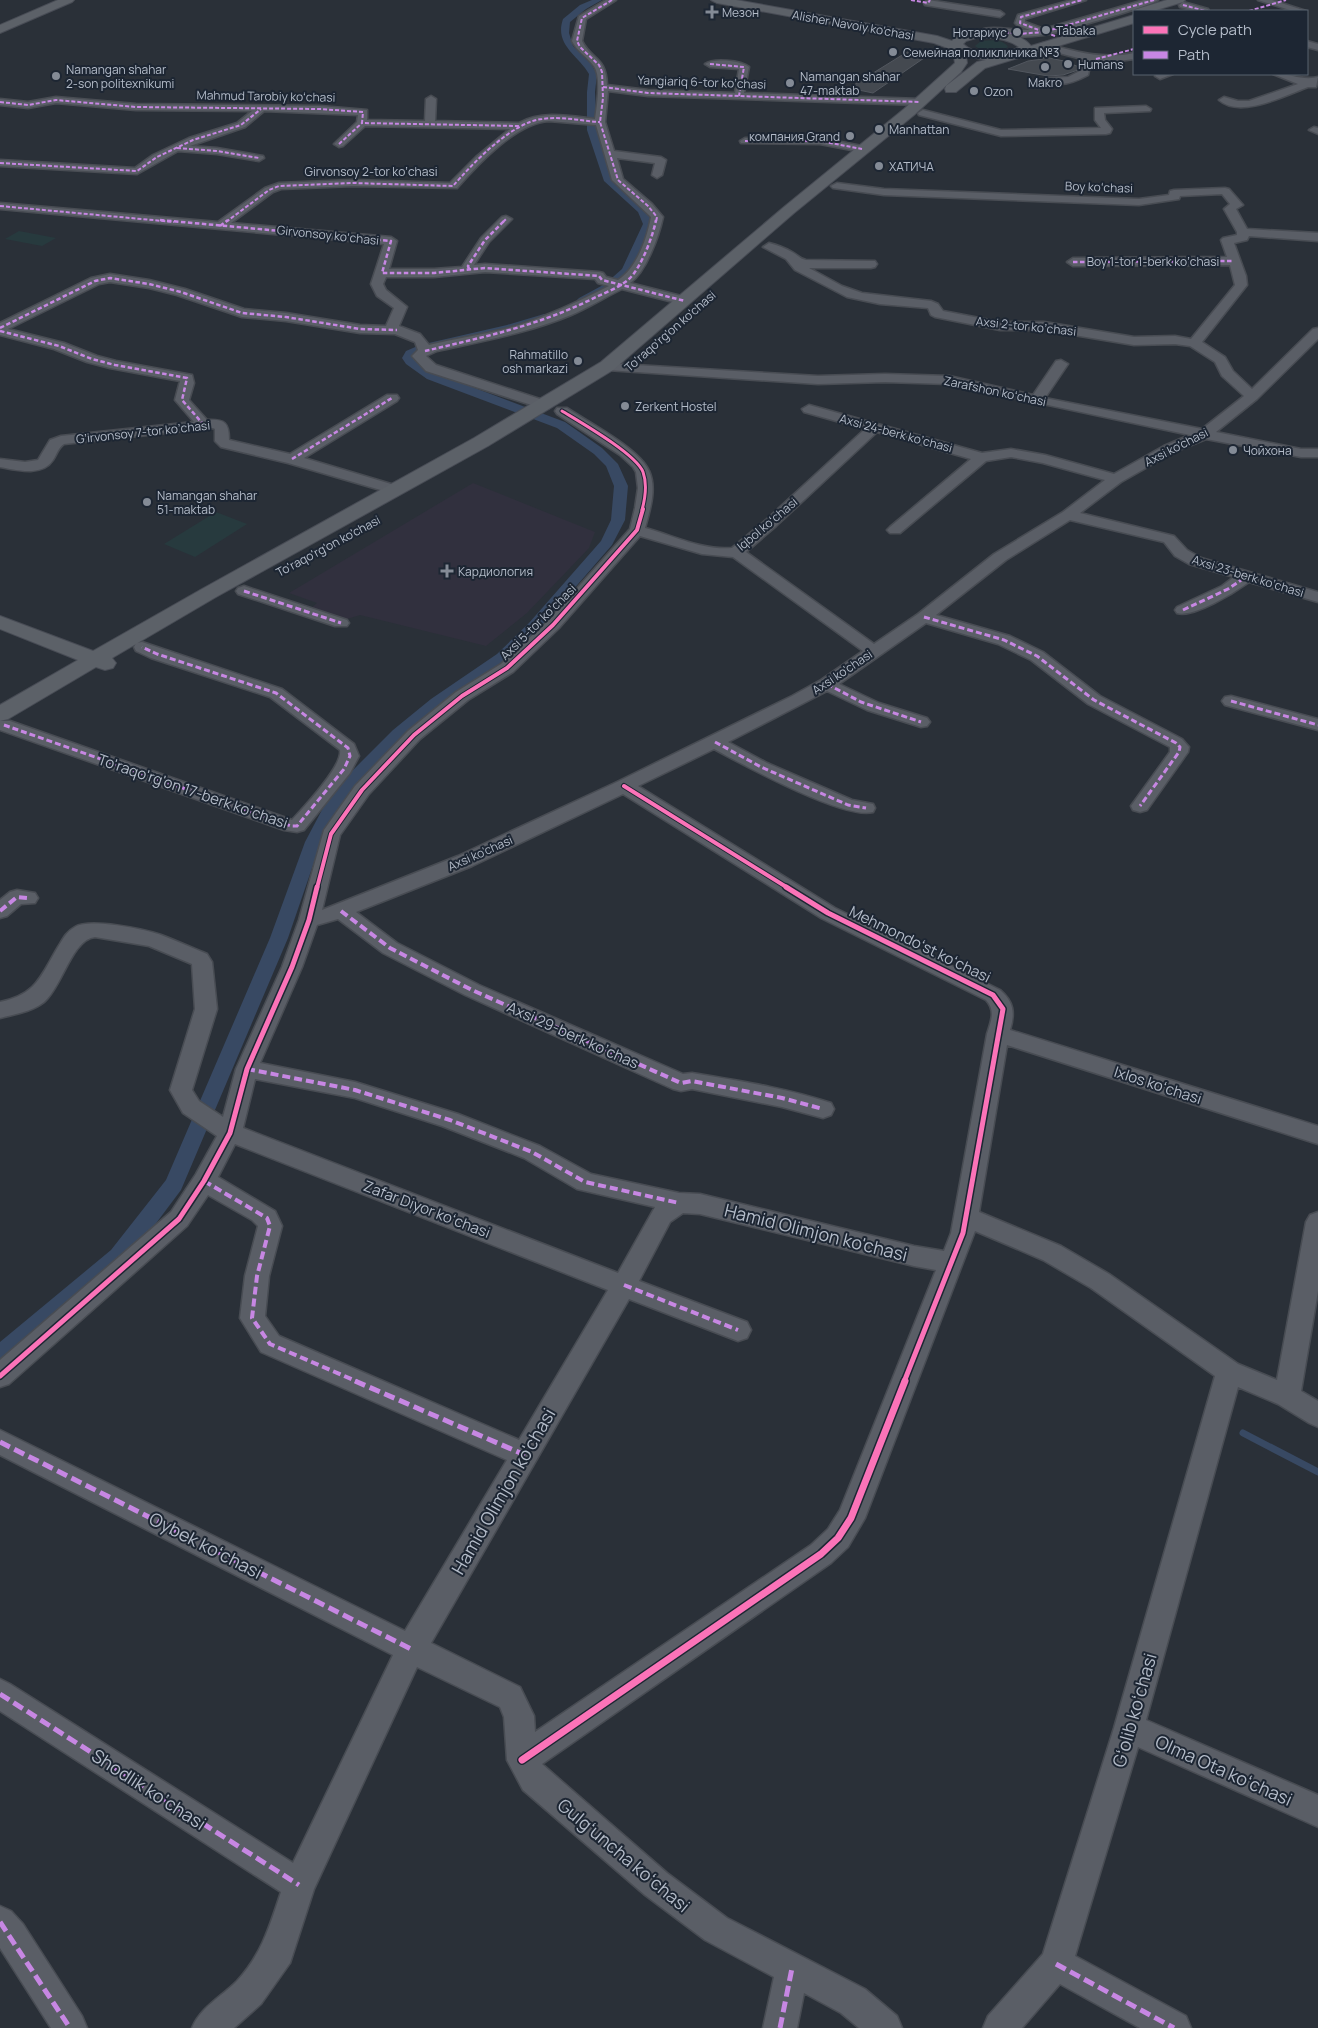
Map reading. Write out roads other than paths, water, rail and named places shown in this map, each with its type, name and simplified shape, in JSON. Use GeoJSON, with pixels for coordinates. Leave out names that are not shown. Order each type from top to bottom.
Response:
{"type":"FeatureCollection","features":[{"type":"Feature","properties":{"kind":"main road"},"geometry":{"type":"LineString","coordinates":[[1,26],[54,0]]}},
{"type":"Feature","properties":{"kind":"main road"},"geometry":{"type":"LineString","coordinates":[[1,26],[68,0]]}},
{"type":"Feature","properties":{"kind":"main road","name":"Alisher Navoiy ko'chasi"},"geometry":{"type":"LineString","coordinates":[[717,0],[925,37],[984,56],[1014,54]]}},
{"type":"Feature","properties":{"kind":"main road"},"geometry":{"type":"LineString","coordinates":[[743,0],[921,32],[970,36]]}},
{"type":"Feature","properties":{"kind":"main road"},"geometry":{"type":"LineString","coordinates":[[1139,9],[1198,0]]}},
{"type":"Feature","properties":{"kind":"main road"},"geometry":{"type":"LineString","coordinates":[[1009,37],[1040,38],[1133,11]]}},
{"type":"Feature","properties":{"kind":"main road"},"geometry":{"type":"LineString","coordinates":[[1014,54],[1133,19]]}},
{"type":"Feature","properties":{"kind":"main road"},"geometry":{"type":"LineString","coordinates":[[959,48],[956,45],[957,41],[985,32],[1022,42],[1025,46],[1021,52],[1014,54]]}},
{"type":"Feature","properties":{"kind":"main road","name":"To'raqo'rg'on ko'chasi"},"geometry":{"type":"LineString","coordinates":[[686,318],[769,247],[921,108],[961,63],[959,48]]}},
{"type":"Feature","properties":{"kind":"main road","name":"To'raqo'rg'on ko'chasi"},"geometry":{"type":"LineString","coordinates":[[90,668],[142,647],[375,521],[524,425],[543,405],[607,366],[862,150],[981,65],[1014,54]]}},
{"type":"Feature","properties":{"kind":"main road","name":"To'raqo'rg'on ko'chasi"},"geometry":{"type":"LineString","coordinates":[[1,722],[396,490],[524,425],[562,411],[630,367],[644,354]]}},
{"type":"Feature","properties":{"kind":"main road"},"geometry":{"type":"LineString","coordinates":[[0,622],[90,668]]}},
{"type":"Feature","properties":{"kind":"main road"},"geometry":{"type":"LineString","coordinates":[[0,642],[90,668]]}},
{"type":"Feature","properties":{"kind":"street"},"geometry":{"type":"LineString","coordinates":[[543,405],[431,368],[419,356],[424,347],[538,323],[567,312],[630,278],[638,266],[654,232],[656,217],[648,206],[620,184],[598,122],[603,87],[601,68],[580,47],[577,41],[582,18],[612,0]]}},
{"type":"Feature","properties":{"kind":"street"},"geometry":{"type":"LineString","coordinates":[[911,0],[1003,11],[985,32]]}},
{"type":"Feature","properties":{"kind":"street"},"geometry":{"type":"LineString","coordinates":[[1049,34],[1020,23],[1021,17],[1082,0]]}},
{"type":"Feature","properties":{"kind":"street"},"geometry":{"type":"LineString","coordinates":[[1262,0],[1298,10]]}},
{"type":"Feature","properties":{"kind":"street"},"geometry":{"type":"LineString","coordinates":[[1253,10],[1286,0]]}},
{"type":"Feature","properties":{"kind":"street"},"geometry":{"type":"LineString","coordinates":[[1181,2],[1202,10]]}},
{"type":"Feature","properties":{"kind":"street"},"geometry":{"type":"LineString","coordinates":[[985,32],[1049,34]]}},
{"type":"Feature","properties":{"kind":"street"},"geometry":{"type":"LineString","coordinates":[[1043,46],[1091,58],[1133,56]]}},
{"type":"Feature","properties":{"kind":"street"},"geometry":{"type":"LineString","coordinates":[[1052,80],[1070,80],[1085,73],[1087,63],[1091,58],[1133,50]]}},
{"type":"Feature","properties":{"kind":"street"},"geometry":{"type":"LineString","coordinates":[[710,64],[744,67],[739,96]]}},
{"type":"Feature","properties":{"kind":"street"},"geometry":{"type":"LineString","coordinates":[[1281,75],[1313,85]]}},
{"type":"Feature","properties":{"kind":"street"},"geometry":{"type":"LineString","coordinates":[[1224,100],[1237,104],[1250,104],[1313,85],[1318,80]]}},
{"type":"Feature","properties":{"kind":"street","name":"Yangiаriq 6-tor koʼchasi"},"geometry":{"type":"LineString","coordinates":[[603,87],[636,93],[739,96],[921,108],[1008,133],[1106,130],[1100,120],[1098,110],[1146,109]]}},
{"type":"Feature","properties":{"kind":"street"},"geometry":{"type":"LineString","coordinates":[[430,124],[431,99]]}},
{"type":"Feature","properties":{"kind":"street","name":"Mahmud Tarobiy koʻchasi"},"geometry":{"type":"LineString","coordinates":[[0,102],[28,105],[56,100],[136,107],[363,112],[362,122]]}},
{"type":"Feature","properties":{"kind":"street"},"geometry":{"type":"LineString","coordinates":[[0,163],[137,171],[157,157],[192,140],[240,125],[261,109]]}},
{"type":"Feature","properties":{"kind":"street","name":"Girvonsoy 2-tor koʼchasi"},"geometry":{"type":"LineString","coordinates":[[220,226],[269,190],[283,186],[353,183],[449,189],[470,166],[518,126],[539,119],[598,122]]}},
{"type":"Feature","properties":{"kind":"street"},"geometry":{"type":"LineString","coordinates":[[339,144],[362,122],[518,126]]}},
{"type":"Feature","properties":{"kind":"street"},"geometry":{"type":"LineString","coordinates":[[745,141],[820,141],[862,150]]}},
{"type":"Feature","properties":{"kind":"street"},"geometry":{"type":"LineString","coordinates":[[176,148],[217,151],[246,158],[259,158]]}},
{"type":"Feature","properties":{"kind":"street"},"geometry":{"type":"LineString","coordinates":[[610,154],[661,160],[657,175]]}},
{"type":"Feature","properties":{"kind":"street"},"geometry":{"type":"LineString","coordinates":[[1194,343],[1241,285],[1240,273],[1233,261],[1227,240],[1243,238],[1230,208],[1237,205],[1225,191],[1217,188],[1210,180]]}},
{"type":"Feature","properties":{"kind":"street","name":"Boy koʻchasi"},"geometry":{"type":"LineString","coordinates":[[837,186],[884,192],[1139,202],[1172,198],[1175,197],[1174,193],[1225,191]]}},
{"type":"Feature","properties":{"kind":"street","name":"Girvonsoy koʻchasi"},"geometry":{"type":"LineString","coordinates":[[0,206],[391,241],[382,273]]}},
{"type":"Feature","properties":{"kind":"street"},"geometry":{"type":"LineString","coordinates":[[469,269],[468,266],[485,240],[506,219]]}},
{"type":"Feature","properties":{"kind":"street"},"geometry":{"type":"LineString","coordinates":[[1242,232],[1318,237]]}},
{"type":"Feature","properties":{"kind":"street","name":"Аxsi 2-tor koʼchasi"},"geometry":{"type":"LineString","coordinates":[[769,247],[791,256],[799,267],[849,293],[867,298],[931,305],[936,313],[1000,326],[1044,326],[1134,341],[1176,340],[1194,343],[1220,360],[1227,373],[1252,396]]}},
{"type":"Feature","properties":{"kind":"street","name":"Boy 1-tor 1-berk koʼchasi"},"geometry":{"type":"LineString","coordinates":[[1072,262],[1233,261]]}},
{"type":"Feature","properties":{"kind":"street"},"geometry":{"type":"LineString","coordinates":[[797,262],[809,265],[840,262],[871,264]]}},
{"type":"Feature","properties":{"kind":"street"},"geometry":{"type":"LineString","coordinates":[[397,330],[392,327],[401,308],[385,298],[376,285],[376,280],[382,273],[434,273],[469,269],[510,269],[599,276],[602,280],[685,301]]}},
{"type":"Feature","properties":{"kind":"street"},"geometry":{"type":"LineString","coordinates":[[0,329],[96,281],[110,278],[164,287],[242,313],[286,317],[360,329],[397,330],[412,334],[424,347]]}},
{"type":"Feature","properties":{"kind":"street"},"geometry":{"type":"LineString","coordinates":[[0,329],[59,346],[99,361],[187,378],[182,400],[203,424]]}},
{"type":"Feature","properties":{"kind":"street","name":"Axsi ko'chasi"},"geometry":{"type":"LineString","coordinates":[[309,920],[341,911],[465,861],[715,742],[827,684],[924,617],[1000,557],[1068,515],[1116,478],[1169,448],[1205,434],[1252,396],[1318,332]]}},
{"type":"Feature","properties":{"kind":"street"},"geometry":{"type":"LineString","coordinates":[[1037,400],[1061,364]]}},
{"type":"Feature","properties":{"kind":"street","name":"Zarafshon koʻchasi"},"geometry":{"type":"LineString","coordinates":[[607,366],[818,380],[931,378],[949,380],[1037,400],[1301,453],[1318,453]]}},
{"type":"Feature","properties":{"kind":"street"},"geometry":{"type":"LineString","coordinates":[[292,459],[392,398]]}},
{"type":"Feature","properties":{"kind":"street","name":"Аxsi 24-berk koʼchasi"},"geometry":{"type":"LineString","coordinates":[[809,410],[982,457],[1011,453],[1116,478]]}},
{"type":"Feature","properties":{"kind":"street","name":"Аxsi 5-tor koʼchasi"},"geometry":{"type":"LineString","coordinates":[[0,1376],[179,1219],[204,1181],[247,1069],[292,966],[309,920],[331,834],[362,790],[414,735],[462,696],[507,668],[553,625],[637,530],[646,488],[643,472],[639,465],[625,452],[562,411]]}},
{"type":"Feature","properties":{"kind":"street","name":"Gʼirvonsoy 7-tor koʼchasi"},"geometry":{"type":"LineString","coordinates":[[0,463],[27,467],[35,466],[46,461],[53,445],[61,440],[203,424],[220,425],[223,432],[222,441],[226,444],[292,459],[396,490]]}},
{"type":"Feature","properties":{"kind":"street","name":"Iqbol koʻchasi"},"geometry":{"type":"LineString","coordinates":[[637,530],[706,549],[729,554],[736,552],[771,523],[874,428]]}},
{"type":"Feature","properties":{"kind":"street","name":"Аxsi 24-berk koʼchasi"},"geometry":{"type":"LineString","coordinates":[[895,530],[982,457]]}},
{"type":"Feature","properties":{"kind":"street","name":"Аxsi 23-berk koʼchasi"},"geometry":{"type":"LineString","coordinates":[[1068,515],[1169,539],[1187,557],[1318,597]]}},
{"type":"Feature","properties":{"kind":"street"},"geometry":{"type":"LineString","coordinates":[[736,552],[874,651]]}},
{"type":"Feature","properties":{"kind":"street"},"geometry":{"type":"LineString","coordinates":[[1183,610],[1228,589],[1247,576]]}},
{"type":"Feature","properties":{"kind":"street"},"geometry":{"type":"LineString","coordinates":[[244,591],[341,623]]}},
{"type":"Feature","properties":{"kind":"street"},"geometry":{"type":"LineString","coordinates":[[924,617],[1004,640],[1021,648],[1037,656],[1094,700],[1176,743],[1180,748],[1178,752],[1140,806]]}},
{"type":"Feature","properties":{"kind":"street","name":"To'raqo'rg'on 17-berk koʼchasi"},"geometry":{"type":"LineString","coordinates":[[1,722],[292,826],[300,823],[344,769],[350,756],[348,748],[276,693],[157,654],[142,647]]}},
{"type":"Feature","properties":{"kind":"street"},"geometry":{"type":"LineString","coordinates":[[827,684],[847,696],[876,709],[922,722]]}},
{"type":"Feature","properties":{"kind":"street"},"geometry":{"type":"LineString","coordinates":[[1231,701],[1318,725]]}},
{"type":"Feature","properties":{"kind":"street"},"geometry":{"type":"LineString","coordinates":[[715,742],[761,767],[848,805],[866,808]]}},
{"type":"Feature","properties":{"kind":"street","name":"Mehmondoʻst koʻchasi"},"geometry":{"type":"LineString","coordinates":[[522,1760],[821,1554],[838,1538],[851,1518],[963,1233],[998,1034],[1005,1011],[1002,1003],[993,995],[828,913],[624,786]]}},
{"type":"Feature","properties":{"kind":"street"},"geometry":{"type":"LineString","coordinates":[[0,911],[18,898],[28,898]]}},
{"type":"Feature","properties":{"kind":"street","name":"Аxsi 29-berk koʼchas"},"geometry":{"type":"LineString","coordinates":[[341,911],[390,948],[463,986],[681,1083],[692,1081],[782,1098],[823,1109]]}},
{"type":"Feature","properties":{"kind":"street","name":"Zafar Diyor koʻchasi"},"geometry":{"type":"LineString","coordinates":[[0,1010],[22,1004],[36,997],[44,990],[73,939],[83,931],[95,930],[153,940],[200,959],[202,962],[206,1009],[181,1090],[192,1107],[225,1129],[738,1330]]}},
{"type":"Feature","properties":{"kind":"street","name":"Ixlos koʻchasi"},"geometry":{"type":"LineString","coordinates":[[998,1034],[1318,1135]]}},
{"type":"Feature","properties":{"kind":"street"},"geometry":{"type":"LineString","coordinates":[[247,1069],[355,1090],[450,1120],[532,1152],[584,1182],[679,1203]]}},
{"type":"Feature","properties":{"kind":"street"},"geometry":{"type":"LineString","coordinates":[[204,1181],[267,1218],[270,1226],[257,1276],[252,1318],[270,1344],[525,1455]]}},
{"type":"Feature","properties":{"kind":"street","name":"Hamid Olimjon ko'chasi"},"geometry":{"type":"LineString","coordinates":[[209,2028],[249,1992],[278,1951],[299,1885],[411,1650],[624,1285],[662,1215],[679,1203],[700,1204],[914,1256],[951,1262]]}},
{"type":"Feature","properties":{"kind":"street"},"geometry":{"type":"LineString","coordinates":[[966,1217],[1052,1253],[1100,1281],[1229,1372],[1287,1396],[1318,1415]]}},
{"type":"Feature","properties":{"kind":"street"},"geometry":{"type":"LineString","coordinates":[[1287,1396],[1318,1222]]}},
{"type":"Feature","properties":{"kind":"street","name":"Gʻolib koʻchasi"},"geometry":{"type":"LineString","coordinates":[[1000,2028],[1056,1964],[1129,1728],[1229,1372]]}},
{"type":"Feature","properties":{"kind":"street","name":"Oybek koʻchasi"},"geometry":{"type":"LineString","coordinates":[[0,1442],[411,1650]]}},
{"type":"Feature","properties":{"kind":"street"},"geometry":{"type":"LineString","coordinates":[[411,1650],[510,1697],[519,1716],[522,1760]]}},
{"type":"Feature","properties":{"kind":"street","name":"Shodlik ko‘chasi"},"geometry":{"type":"LineString","coordinates":[[0,1694],[299,1885]]}},
{"type":"Feature","properties":{"kind":"street","name":"Olma Ota koʻchasi"},"geometry":{"type":"LineString","coordinates":[[1129,1728],[1318,1811]]}},
{"type":"Feature","properties":{"kind":"street","name":"Gulgʻuncha koʻchasi"},"geometry":{"type":"LineString","coordinates":[[522,1760],[534,1779],[656,1884],[716,1929],[853,2001],[885,2028]]}},
{"type":"Feature","properties":{"kind":"street"},"geometry":{"type":"LineString","coordinates":[[0,1922],[70,2028]]}},
{"type":"Feature","properties":{"kind":"street"},"geometry":{"type":"LineString","coordinates":[[1056,1964],[1174,2028]]}},
{"type":"Feature","properties":{"kind":"street"},"geometry":{"type":"LineString","coordinates":[[780,2028],[792,1968]]}},
{"type":"Feature","properties":{"kind":"waterway"},"geometry":{"type":"LineString","coordinates":[[583,300],[609,286],[627,270],[648,224],[642,211],[609,181],[592,130],[591,92],[593,74],[583,60],[569,47],[565,33],[566,21],[583,7],[598,0]]}},
{"type":"Feature","properties":{"kind":"waterway"},"geometry":{"type":"LineString","coordinates":[[0,1355],[119,1256],[174,1184],[279,938],[313,842],[330,810],[357,776],[399,733],[436,702],[502,657],[534,626],[607,542],[618,520],[621,486],[612,464],[598,451],[561,425],[431,376],[410,362],[408,358],[410,353],[424,347],[510,328],[544,317]]}},
{"type":"Feature","properties":{"kind":"waterway"},"geometry":{"type":"LineString","coordinates":[[1243,1433],[1318,1472]]}},
{"type":"Feature","properties":{"kind":"place","name":"Мезон"},"geometry":{"type":"Point","coordinates":[712,12]}},
{"type":"Feature","properties":{"kind":"place","name":"Tabaka"},"geometry":{"type":"Point","coordinates":[1046,30]}},
{"type":"Feature","properties":{"kind":"place","name":"Нотариус"},"geometry":{"type":"Point","coordinates":[1017,32]}},
{"type":"Feature","properties":{"kind":"place","name":"Семейная поликлиника №3"},"geometry":{"type":"Point","coordinates":[893,52]}},
{"type":"Feature","properties":{"kind":"place","name":"Humans"},"geometry":{"type":"Point","coordinates":[1068,64]}},
{"type":"Feature","properties":{"kind":"place","name":"Makro"},"geometry":{"type":"Point","coordinates":[1045,67]}},
{"type":"Feature","properties":{"kind":"place","name":"Namangan shahar 2-son politexnikumi"},"geometry":{"type":"Point","coordinates":[56,76]}},
{"type":"Feature","properties":{"kind":"place","name":"Namangan shahar 47-maktab"},"geometry":{"type":"Point","coordinates":[790,83]}},
{"type":"Feature","properties":{"kind":"place","name":"Ozon"},"geometry":{"type":"Point","coordinates":[974,91]}},
{"type":"Feature","properties":{"kind":"place","name":"Manhattan"},"geometry":{"type":"Point","coordinates":[879,129]}},
{"type":"Feature","properties":{"kind":"place","name":"компания Grand"},"geometry":{"type":"Point","coordinates":[850,136]}},
{"type":"Feature","properties":{"kind":"place","name":"ХАТИЧА"},"geometry":{"type":"Point","coordinates":[879,166]}},
{"type":"Feature","properties":{"kind":"place","name":"Rahmatillo osh markazi"},"geometry":{"type":"Point","coordinates":[578,361]}},
{"type":"Feature","properties":{"kind":"place","name":"Zerkent Hostel"},"geometry":{"type":"Point","coordinates":[625,406]}},
{"type":"Feature","properties":{"kind":"place","name":"Чойхона"},"geometry":{"type":"Point","coordinates":[1233,450]}},
{"type":"Feature","properties":{"kind":"place","name":"Namangan shahar 51-maktab"},"geometry":{"type":"Point","coordinates":[147,502]}},
{"type":"Feature","properties":{"kind":"place","name":"Кардиология"},"geometry":{"type":"Point","coordinates":[447,571]}}]}
